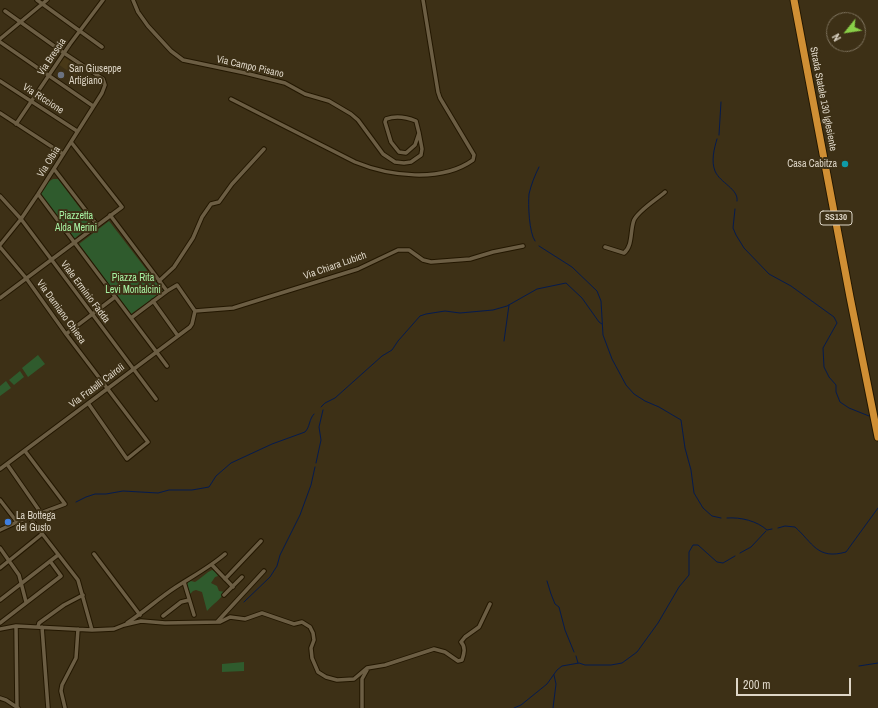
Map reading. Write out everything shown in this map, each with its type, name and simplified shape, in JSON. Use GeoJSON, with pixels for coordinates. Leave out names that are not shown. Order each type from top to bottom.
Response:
{"type":"FeatureCollection","features":[{"type":"Feature","properties":{"kind":"highway","name":"Strada Statale 130 Iglesiente"},"geometry":{"type":"LineString","coordinates":[[794,0],[878,436]]}},
{"type":"Feature","properties":{"kind":"street"},"geometry":{"type":"LineString","coordinates":[[37,0],[102,47]]}},
{"type":"Feature","properties":{"kind":"street"},"geometry":{"type":"LineString","coordinates":[[47,0],[0,40],[92,106]]}},
{"type":"Feature","properties":{"kind":"street","name":"Via Brescia"},"geometry":{"type":"LineString","coordinates":[[16,124],[101,0]]}},
{"type":"Feature","properties":{"kind":"street","name":"Via Campo Pisano"},"geometry":{"type":"LineString","coordinates":[[133,0],[138,12],[148,26],[171,51],[183,60],[233,71],[245,72],[284,83],[306,94],[329,101],[358,120],[383,154],[395,162],[411,162],[421,155],[422,149],[419,133]]}},
{"type":"Feature","properties":{"kind":"street"},"geometry":{"type":"LineString","coordinates":[[232,99],[355,162],[390,174],[420,175],[444,172],[468,164],[473,160],[474,155],[440,98],[438,92],[423,0]]}},
{"type":"Feature","properties":{"kind":"street"},"geometry":{"type":"LineString","coordinates":[[5,11],[64,53]]}},
{"type":"Feature","properties":{"kind":"street","name":"Via Olbia"},"geometry":{"type":"LineString","coordinates":[[0,246],[21,219],[54,170],[92,106],[102,93],[105,85],[103,79],[64,53]]}},
{"type":"Feature","properties":{"kind":"street","name":"Via Riccione"},"geometry":{"type":"LineString","coordinates":[[0,81],[77,131]]}},
{"type":"Feature","properties":{"kind":"street"},"geometry":{"type":"LineString","coordinates":[[0,113],[63,154]]}},
{"type":"Feature","properties":{"kind":"street"},"geometry":{"type":"LineString","coordinates":[[392,117],[403,117],[416,121],[419,133],[415,145],[406,153],[399,152],[391,142],[385,122],[386,119],[392,117]]}},
{"type":"Feature","properties":{"kind":"street"},"geometry":{"type":"LineString","coordinates":[[1,296],[122,206],[71,142]]}},
{"type":"Feature","properties":{"kind":"street"},"geometry":{"type":"LineString","coordinates":[[159,281],[174,267],[193,238],[202,217],[212,204],[219,202],[232,184],[264,149]]}},
{"type":"Feature","properties":{"kind":"street"},"geometry":{"type":"LineString","coordinates":[[54,170],[97,225]]}},
{"type":"Feature","properties":{"kind":"street"},"geometry":{"type":"LineString","coordinates":[[605,247],[624,254],[629,246],[634,220],[638,214],[665,192]]}},
{"type":"Feature","properties":{"kind":"street"},"geometry":{"type":"LineString","coordinates":[[38,194],[166,366]]}},
{"type":"Feature","properties":{"kind":"street","name":"Viale Erminio Fadda"},"geometry":{"type":"LineString","coordinates":[[0,196],[21,219],[156,399]]}},
{"type":"Feature","properties":{"kind":"street"},"geometry":{"type":"LineString","coordinates":[[110,215],[166,291]]}},
{"type":"Feature","properties":{"kind":"street","name":"Via Damiano Chiesa"},"geometry":{"type":"LineString","coordinates":[[0,246],[26,278],[66,334],[148,442],[127,459],[88,403]]}},
{"type":"Feature","properties":{"kind":"street","name":"Via Chiara Lubich"},"geometry":{"type":"LineString","coordinates":[[195,310],[233,308],[358,269],[398,250],[409,250],[424,260],[431,262],[470,259],[493,252],[524,246]]}},
{"type":"Feature","properties":{"kind":"street"},"geometry":{"type":"LineString","coordinates":[[131,318],[166,291],[178,285],[195,310]]}},
{"type":"Feature","properties":{"kind":"street"},"geometry":{"type":"LineString","coordinates":[[66,334],[115,297]]}},
{"type":"Feature","properties":{"kind":"street"},"geometry":{"type":"LineString","coordinates":[[153,301],[178,336]]}},
{"type":"Feature","properties":{"kind":"street","name":"Via Fratelli Cairoli"},"geometry":{"type":"LineString","coordinates":[[0,469],[178,336],[192,324],[195,310]]}},
{"type":"Feature","properties":{"kind":"street"},"geometry":{"type":"LineString","coordinates":[[0,530],[65,504],[25,450]]}},
{"type":"Feature","properties":{"kind":"street"},"geometry":{"type":"LineString","coordinates":[[7,464],[41,513]]}},
{"type":"Feature","properties":{"kind":"street"},"geometry":{"type":"LineString","coordinates":[[0,500],[17,522]]}},
{"type":"Feature","properties":{"kind":"street"},"geometry":{"type":"LineString","coordinates":[[30,518],[78,580],[92,630]]}},
{"type":"Feature","properties":{"kind":"street"},"geometry":{"type":"LineString","coordinates":[[0,568],[42,534]]}},
{"type":"Feature","properties":{"kind":"street"},"geometry":{"type":"LineString","coordinates":[[225,578],[261,541]]}},
{"type":"Feature","properties":{"kind":"street"},"geometry":{"type":"LineString","coordinates":[[0,548],[19,575],[26,602]]}},
{"type":"Feature","properties":{"kind":"street"},"geometry":{"type":"LineString","coordinates":[[94,554],[140,615]]}},
{"type":"Feature","properties":{"kind":"street"},"geometry":{"type":"LineString","coordinates":[[124,625],[140,615],[175,587],[212,565],[225,554]]}},
{"type":"Feature","properties":{"kind":"street"},"geometry":{"type":"LineString","coordinates":[[0,600],[58,555]]}},
{"type":"Feature","properties":{"kind":"street"},"geometry":{"type":"LineString","coordinates":[[0,623],[61,576],[50,561]]}},
{"type":"Feature","properties":{"kind":"street"},"geometry":{"type":"LineString","coordinates":[[212,565],[233,586]]}},
{"type":"Feature","properties":{"kind":"street"},"geometry":{"type":"LineString","coordinates":[[217,622],[264,571]]}},
{"type":"Feature","properties":{"kind":"street"},"geometry":{"type":"LineString","coordinates":[[224,596],[242,577]]}},
{"type":"Feature","properties":{"kind":"street"},"geometry":{"type":"LineString","coordinates":[[184,582],[194,615]]}},
{"type":"Feature","properties":{"kind":"street"},"geometry":{"type":"LineString","coordinates":[[48,708],[39,623],[64,605],[83,595]]}},
{"type":"Feature","properties":{"kind":"street"},"geometry":{"type":"LineString","coordinates":[[163,616],[181,602],[189,600]]}},
{"type":"Feature","properties":{"kind":"street"},"geometry":{"type":"LineString","coordinates":[[0,629],[16,626],[92,630],[114,629],[141,621],[165,623],[217,622],[230,617],[245,619],[262,613],[294,624],[302,622],[310,627],[314,640],[311,648],[312,658],[318,672],[326,678],[337,680],[354,679],[368,668],[384,665],[434,649],[445,652],[458,661],[462,660],[464,653],[463,644],[461,642],[465,637],[479,627],[490,604]]}},
{"type":"Feature","properties":{"kind":"street"},"geometry":{"type":"LineString","coordinates":[[16,626],[17,708]]}},
{"type":"Feature","properties":{"kind":"street"},"geometry":{"type":"LineString","coordinates":[[65,708],[61,691],[62,685],[76,658],[78,629]]}},
{"type":"Feature","properties":{"kind":"street"},"geometry":{"type":"LineString","coordinates":[[362,708],[362,679],[368,668]]}},
{"type":"Feature","properties":{"kind":"street"},"geometry":{"type":"LineString","coordinates":[[0,698],[6,700],[17,708]]}},
{"type":"Feature","properties":{"kind":"shaded area"},"geometry":{"type":"Polygon","coordinates":[[[64,57],[84,71],[77,80],[71,76],[72,74],[58,64],[64,57]]]}},
{"type":"Feature","properties":{"kind":"green space","name":"Piazzetta Alda Merini"},"geometry":{"type":"Polygon","coordinates":[[[53,179],[58,179],[92,224],[74,239],[40,194],[48,182],[53,179]]]}},
{"type":"Feature","properties":{"kind":"green space","name":"Piazza Rita Levi Montalcini"},"geometry":{"type":"Polygon","coordinates":[[[109,221],[163,291],[131,314],[79,244],[109,221]]]}},
{"type":"Feature","properties":{"kind":"green space"},"geometry":{"type":"Polygon","coordinates":[[[38,355],[45,364],[28,377],[22,368],[38,355]]]}},
{"type":"Feature","properties":{"kind":"green space"},"geometry":{"type":"Polygon","coordinates":[[[20,371],[24,377],[14,385],[9,380],[20,371]]]}},
{"type":"Feature","properties":{"kind":"green space"},"geometry":{"type":"Polygon","coordinates":[[[6,381],[11,388],[0,396],[0,386],[6,381]]]}},
{"type":"Feature","properties":{"kind":"green space"},"geometry":{"type":"Polygon","coordinates":[[[212,570],[215,571],[218,576],[215,577],[211,583],[217,586],[219,591],[225,592],[207,611],[202,592],[196,590],[190,594],[187,585],[188,582],[195,582],[212,570]]]}},
{"type":"Feature","properties":{"kind":"green space"},"geometry":{"type":"Polygon","coordinates":[[[244,662],[244,671],[222,672],[222,664],[244,662]]]}},
{"type":"Feature","properties":{"kind":"waterway"},"geometry":{"type":"LineString","coordinates":[[719,135],[721,102]]}},
{"type":"Feature","properties":{"kind":"waterway"},"geometry":{"type":"LineString","coordinates":[[717,139],[713,159],[715,171],[717,175],[735,193],[737,201]]}},
{"type":"Feature","properties":{"kind":"waterway"},"geometry":{"type":"LineString","coordinates":[[535,241],[530,225],[529,194],[539,167]]}},
{"type":"Feature","properties":{"kind":"waterway"},"geometry":{"type":"LineString","coordinates":[[735,209],[733,228],[744,248],[769,274],[791,286],[834,317],[837,323],[823,348],[824,367],[829,377],[836,385],[836,392],[840,402],[849,408],[869,416]]}},
{"type":"Feature","properties":{"kind":"waterway"},"geometry":{"type":"LineString","coordinates":[[539,246],[572,267],[597,291],[601,301],[603,335],[612,359],[626,385],[634,394],[681,420],[694,493],[703,508],[712,516],[721,518]]}},
{"type":"Feature","properties":{"kind":"waterway"},"geometry":{"type":"LineString","coordinates":[[321,407],[325,403],[335,398],[382,356],[392,350],[420,316],[426,314],[445,311],[460,313],[493,310],[507,306],[537,289],[566,283],[582,298],[602,324]]}},
{"type":"Feature","properties":{"kind":"waterway"},"geometry":{"type":"LineString","coordinates":[[504,341],[509,305]]}},
{"type":"Feature","properties":{"kind":"waterway"},"geometry":{"type":"LineString","coordinates":[[316,463],[321,440],[319,427],[323,410]]}},
{"type":"Feature","properties":{"kind":"waterway"},"geometry":{"type":"LineString","coordinates":[[76,502],[95,494],[123,491],[158,493],[169,490],[192,490],[209,487],[216,476],[231,463],[272,444],[305,432],[314,414]]}},
{"type":"Feature","properties":{"kind":"waterway"},"geometry":{"type":"LineString","coordinates":[[244,602],[270,577],[277,566],[280,555],[300,515],[311,485],[315,467]]}},
{"type":"Feature","properties":{"kind":"waterway"},"geometry":{"type":"LineString","coordinates":[[778,528],[785,526],[795,527],[811,544],[822,552],[836,554],[846,552],[878,508]]}},
{"type":"Feature","properties":{"kind":"waterway"},"geometry":{"type":"LineString","coordinates":[[727,518],[748,520],[767,530],[772,529]]}},
{"type":"Feature","properties":{"kind":"waterway"},"geometry":{"type":"LineString","coordinates":[[740,553],[751,547],[766,531]]}},
{"type":"Feature","properties":{"kind":"waterway"},"geometry":{"type":"LineString","coordinates":[[514,708],[521,705],[547,684],[557,670],[562,666],[579,663],[585,665],[611,665],[622,663],[637,652],[658,623],[679,587],[689,575],[689,552],[693,545],[698,545],[717,562],[723,563],[735,556]]}},
{"type":"Feature","properties":{"kind":"waterway"},"geometry":{"type":"LineString","coordinates":[[547,581],[555,604],[559,607],[565,630],[574,652]]}},
{"type":"Feature","properties":{"kind":"waterway"},"geometry":{"type":"LineString","coordinates":[[576,656],[578,663]]}},
{"type":"Feature","properties":{"kind":"waterway"},"geometry":{"type":"LineString","coordinates":[[859,666],[878,663]]}},
{"type":"Feature","properties":{"kind":"waterway"},"geometry":{"type":"LineString","coordinates":[[553,708],[556,684],[554,675]]}},
{"type":"Feature","properties":{"kind":"place","name":"San Giuseppe Artigiano"},"geometry":{"type":"Point","coordinates":[61,75]}},
{"type":"Feature","properties":{"kind":"place","name":"Casa Cabitza"},"geometry":{"type":"Point","coordinates":[845,164]}},
{"type":"Feature","properties":{"kind":"place","name":"La Bottega del Gusto"},"geometry":{"type":"Point","coordinates":[8,522]}}]}
